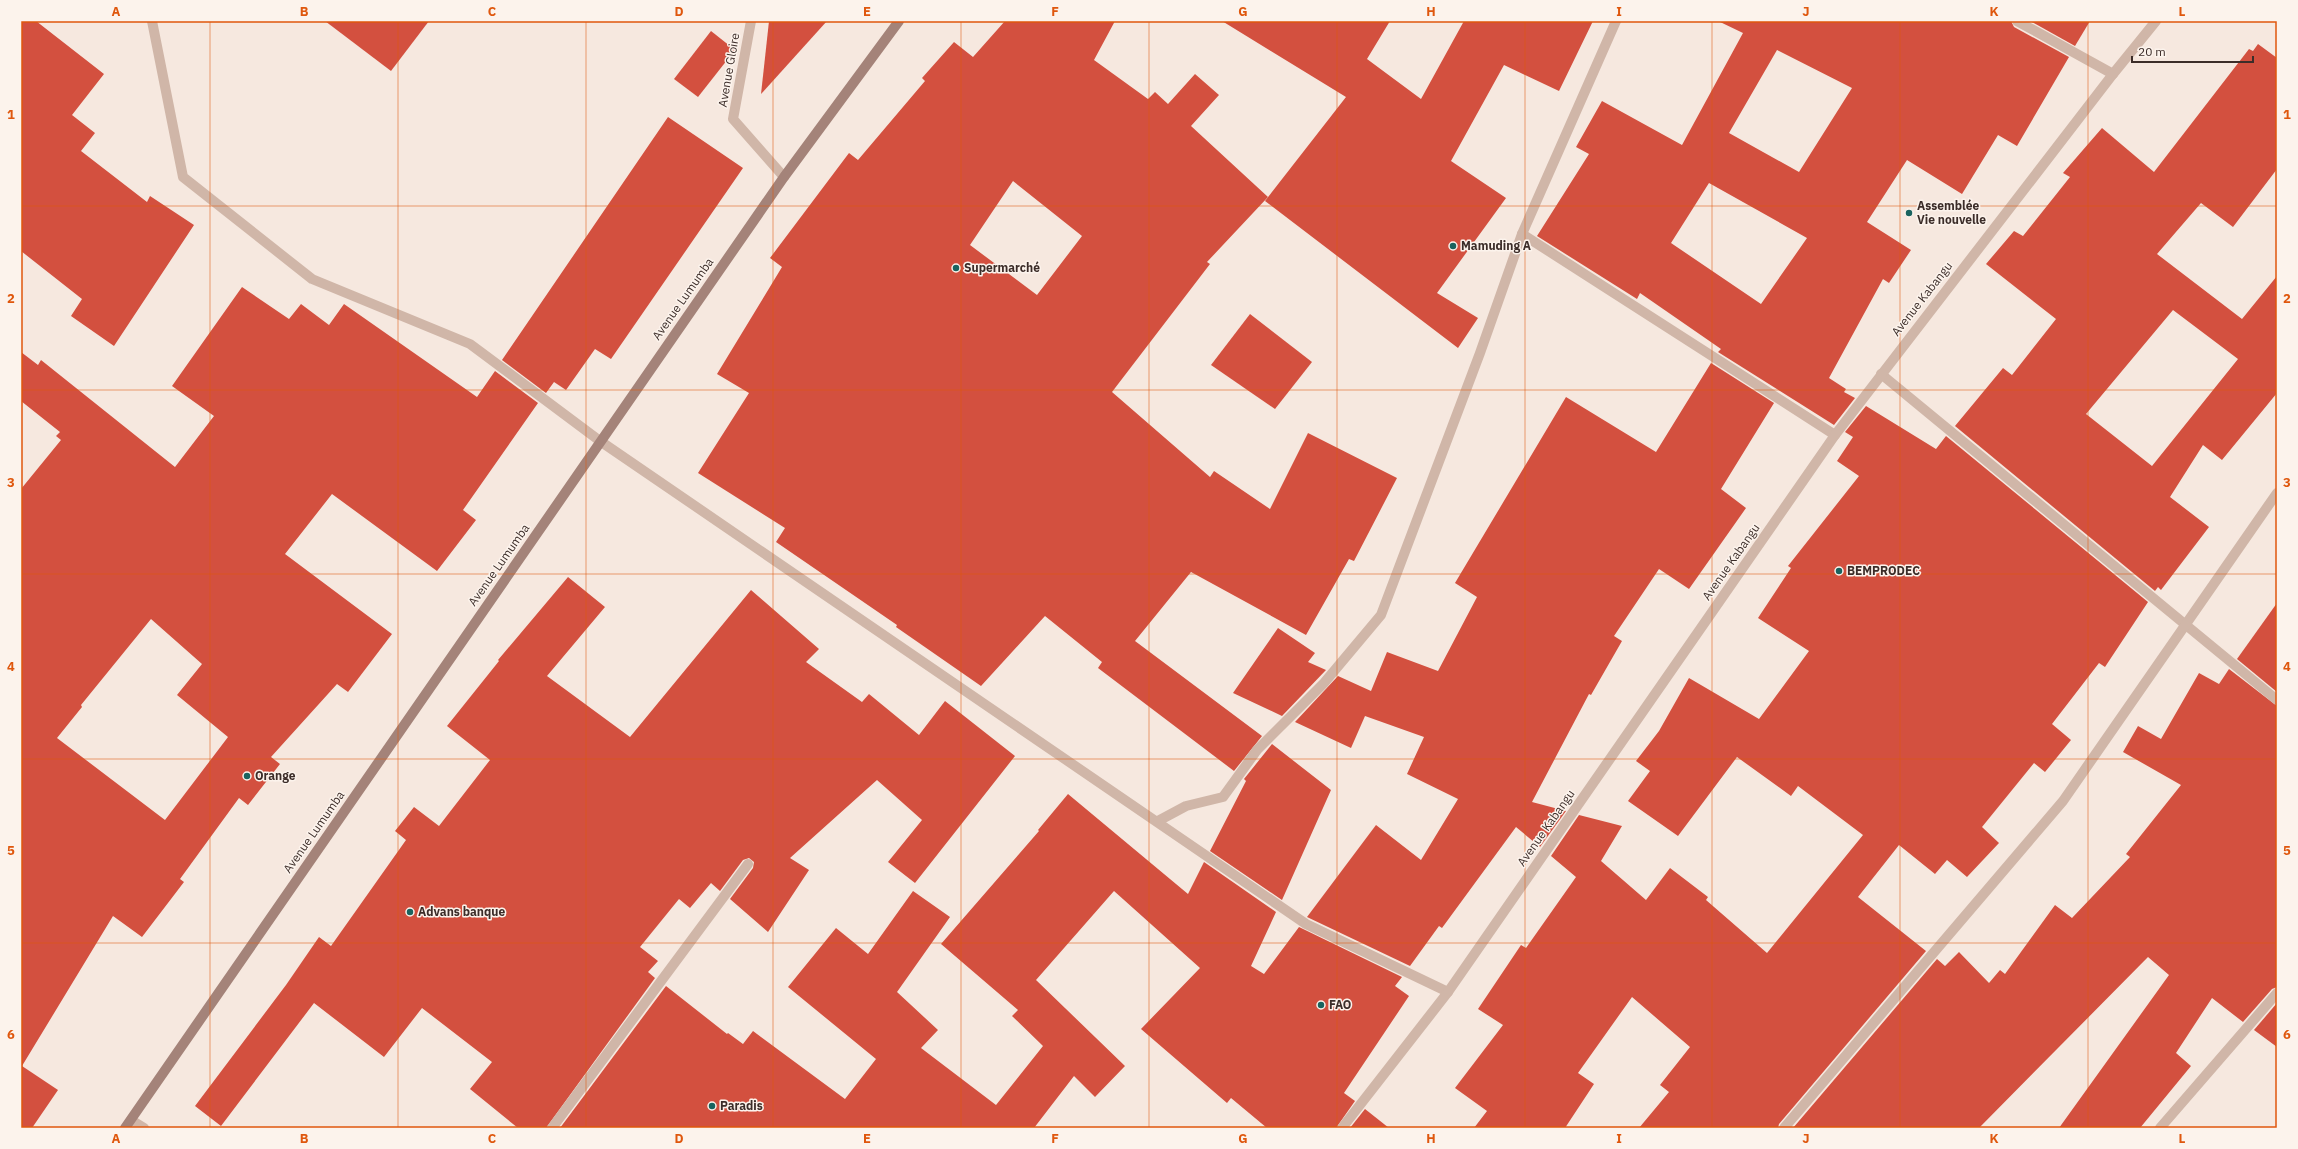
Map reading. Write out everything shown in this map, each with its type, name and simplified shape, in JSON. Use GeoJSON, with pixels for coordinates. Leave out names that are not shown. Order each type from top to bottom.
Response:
{"type":"FeatureCollection","features":[{"type":"Feature","properties":{"kind":"main road","name":"Avenue Lumumba"},"geometry":{"type":"LineString","coordinates":[[128,1124],[784,177],[899,21]]}},
{"type":"Feature","properties":{"kind":"street"},"geometry":{"type":"LineString","coordinates":[[152,21],[182,177],[312,279],[470,344],[600,441],[1158,821],[1306,924],[1448,992]]}},
{"type":"Feature","properties":{"kind":"street","name":"Avenue Gloire"},"geometry":{"type":"LineString","coordinates":[[751,21],[733,119],[784,177]]}},
{"type":"Feature","properties":{"kind":"street"},"geometry":{"type":"LineString","coordinates":[[1158,821],[1186,806],[1223,797],[1257,750],[1324,683],[1381,615],[1480,354],[1522,234],[1616,21]]}},
{"type":"Feature","properties":{"kind":"street"},"geometry":{"type":"LineString","coordinates":[[2017,21],[2113,74]]}},
{"type":"Feature","properties":{"kind":"street","name":"Avenue Kabangu"},"geometry":{"type":"LineString","coordinates":[[1342,1128],[1448,992],[1835,435],[2113,74],[2156,21]]}},
{"type":"Feature","properties":{"kind":"street"},"geometry":{"type":"LineString","coordinates":[[1522,234],[1835,435]]}},
{"type":"Feature","properties":{"kind":"street"},"geometry":{"type":"LineString","coordinates":[[1881,374],[2277,700]]}},
{"type":"Feature","properties":{"kind":"street"},"geometry":{"type":"LineString","coordinates":[[1784,1128],[2062,801],[2277,493]]}},
{"type":"Feature","properties":{"kind":"street"},"geometry":{"type":"LineString","coordinates":[[552,1128],[748,864]]}},
{"type":"Feature","properties":{"kind":"street"},"geometry":{"type":"LineString","coordinates":[[2160,1128],[2277,993]]}},
{"type":"Feature","properties":{"kind":"street"},"geometry":{"type":"LineString","coordinates":[[128,1124],[144,1128]]}},
{"type":"Feature","properties":{"kind":"building"},"geometry":{"type":"Polygon","coordinates":[[[21,21],[36,21],[104,74],[72,115],[95,133],[81,151],[147,202],[150,196],[194,225],[114,346],[71,316],[82,299],[21,251],[21,21]]]}},
{"type":"Feature","properties":{"kind":"building"},"geometry":{"type":"Polygon","coordinates":[[[325,21],[429,21],[391,71],[325,21]]]}},
{"type":"Feature","properties":{"kind":"building"},"geometry":{"type":"Polygon","coordinates":[[[769,21],[827,21],[761,94],[769,21]]]}},
{"type":"Feature","properties":{"kind":"building"},"geometry":{"type":"Polygon","coordinates":[[[1005,21],[1115,21],[1094,60],[1148,99],[1155,92],[1168,104],[1195,74],[1219,95],[1191,126],[1268,197],[1207,262],[1210,264],[1112,392],[1210,477],[1214,471],[1270,509],[1308,433],[1397,478],[1354,561],[1349,559],[1306,635],[1191,572],[1135,641],[1262,736],[1234,771],[1098,668],[1102,662],[1045,616],[981,686],[896,627],[897,625],[776,542],[785,528],[698,473],[749,393],[717,374],[782,267],[770,258],[849,153],[858,160],[925,81],[922,78],[954,42],[973,57],[1005,21]],[[1013,181],[970,245],[1037,295],[1082,236],[1013,181]]]}},
{"type":"Feature","properties":{"kind":"building"},"geometry":{"type":"Polygon","coordinates":[[[1222,21],[1390,21],[1367,59],[1421,99],[1464,21],[1593,21],[1559,91],[1504,65],[1451,161],[1506,198],[1437,293],[1478,318],[1458,348],[1265,201],[1346,97],[1222,21]]]}},
{"type":"Feature","properties":{"kind":"building"},"geometry":{"type":"Polygon","coordinates":[[[1718,21],[2011,21],[2014,27],[2069,57],[2017,146],[1998,135],[1962,194],[1907,160],[1867,222],[1911,250],[1889,283],[1883,279],[1829,378],[1846,389],[1844,392],[1855,398],[1834,425],[1718,352],[1721,349],[1640,293],[1637,299],[1537,236],[1589,154],[1576,147],[1602,101],[1682,145],[1743,33],[1718,21]],[[1777,50],[1729,133],[1799,172],[1852,88],[1777,50]],[[1709,183],[1671,243],[1761,304],[1807,238],[1709,183]]]}},
{"type":"Feature","properties":{"kind":"building"},"geometry":{"type":"Polygon","coordinates":[[[2030,21],[2090,21],[2075,46],[2030,21]]]}},
{"type":"Feature","properties":{"kind":"building"},"geometry":{"type":"Polygon","coordinates":[[[711,31],[735,50],[698,97],[674,79],[711,31]]]}},
{"type":"Feature","properties":{"kind":"building"},"geometry":{"type":"Polygon","coordinates":[[[2258,44],[2277,58],[2277,169],[2233,227],[2201,203],[2157,254],[2242,319],[2277,276],[2277,393],[2222,460],[2203,445],[2170,497],[2209,527],[2161,590],[2158,587],[2155,591],[1955,426],[2003,368],[2012,375],[2056,319],[1986,264],[2014,231],[2023,236],[2070,177],[2063,173],[2102,128],[2154,172],[2249,49],[2253,51],[2258,44]],[[2173,310],[2086,414],[2152,466],[2238,359],[2173,310]]]}},
{"type":"Feature","properties":{"kind":"building"},"geometry":{"type":"Polygon","coordinates":[[[668,117],[743,168],[611,359],[595,349],[566,390],[554,382],[546,393],[502,360],[668,117]]]}},
{"type":"Feature","properties":{"kind":"building"},"geometry":{"type":"Polygon","coordinates":[[[242,287],[289,319],[301,304],[329,325],[344,304],[477,397],[495,371],[538,403],[463,510],[476,520],[437,571],[332,494],[285,554],[392,634],[348,692],[337,684],[271,757],[280,764],[248,805],[239,798],[180,879],[184,882],[142,937],[113,916],[22,1066],[58,1090],[32,1128],[21,1128],[21,489],[61,440],[56,436],[60,432],[21,401],[21,352],[38,365],[41,360],[175,467],[214,416],[172,386],[242,287]],[[151,619],[81,705],[82,707],[57,738],[165,820],[228,737],[177,695],[202,664],[151,619]]]}},
{"type":"Feature","properties":{"kind":"building"},"geometry":{"type":"Polygon","coordinates":[[[1250,314],[1312,362],[1275,409],[1211,365],[1250,314]]]}},
{"type":"Feature","properties":{"kind":"building"},"geometry":{"type":"Polygon","coordinates":[[[1711,363],[1774,403],[1721,489],[1746,508],[1689,589],[1659,569],[1614,636],[1622,641],[1591,695],[1589,694],[1532,802],[1566,811],[1540,847],[1516,827],[1442,928],[1439,926],[1410,966],[1307,917],[1376,825],[1421,860],[1458,799],[1407,774],[1424,737],[1365,716],[1351,748],[1295,722],[1338,676],[1371,691],[1387,652],[1438,671],[1477,597],[1455,583],[1566,397],[1656,452],[1711,363]]]}},
{"type":"Feature","properties":{"kind":"building"},"geometry":{"type":"Polygon","coordinates":[[[1866,406],[1936,449],[1946,436],[2148,602],[2105,667],[2099,663],[2052,724],[2071,740],[2045,772],[2034,763],[1982,827],[1999,843],[1967,877],[1947,860],[1935,874],[1899,845],[1858,897],[1926,951],[1779,1124],[1778,1128],[1639,1128],[1669,1092],[1660,1085],[1690,1047],[1632,997],[1578,1073],[1594,1084],[1565,1128],[1474,1128],[1487,1111],[1455,1088],[1503,1025],[1478,1009],[1521,945],[1526,948],[1576,877],[1551,856],[1579,815],[1622,826],[1601,861],[1646,900],[1670,868],[1708,897],[1706,900],[1767,953],[1863,835],[1798,786],[1791,796],[1737,757],[1678,836],[1628,801],[1650,771],[1636,761],[1659,731],[1689,678],[1759,719],[1809,651],[1758,618],[1791,568],[1788,566],[1859,476],[1837,461],[1853,437],[1845,432],[1866,406]]]}},
{"type":"Feature","properties":{"kind":"building"},"geometry":{"type":"Polygon","coordinates":[[[568,577],[605,607],[547,676],[630,737],[751,590],[819,649],[806,662],[862,702],[869,694],[919,735],[945,701],[1015,756],[915,883],[888,862],[922,820],[877,780],[790,858],[809,870],[768,932],[730,899],[753,868],[754,862],[749,858],[743,860],[720,891],[711,883],[690,908],[679,899],[640,947],[658,961],[648,972],[655,978],[546,1128],[518,1128],[470,1089],[492,1062],[422,1008],[384,1057],[314,1003],[221,1126],[195,1106],[286,985],[319,937],[331,946],[406,840],[395,831],[414,807],[439,826],[490,760],[447,726],[499,661],[498,660],[568,577]]]}},
{"type":"Feature","properties":{"kind":"building"},"geometry":{"type":"Polygon","coordinates":[[[2277,603],[2277,692],[2237,659],[2277,603]]]}},
{"type":"Feature","properties":{"kind":"building"},"geometry":{"type":"Polygon","coordinates":[[[1278,628],[1315,653],[1308,662],[1326,670],[1282,716],[1233,693],[1278,628]]]}},
{"type":"Feature","properties":{"kind":"building"},"geometry":{"type":"Polygon","coordinates":[[[2229,669],[2277,706],[2277,987],[2272,989],[2243,1022],[2212,998],[2176,1053],[2191,1066],[2140,1128],[2059,1128],[2169,975],[2148,957],[1979,1128],[1793,1128],[1937,959],[1945,966],[1959,952],[1989,983],[2000,970],[2005,974],[2055,905],[2072,918],[2130,857],[2126,854],[2181,785],[2123,752],[2138,726],[2161,739],[2199,673],[2219,684],[2229,669]]]}},
{"type":"Feature","properties":{"kind":"building"},"geometry":{"type":"Polygon","coordinates":[[[1272,744],[1331,790],[1282,900],[1210,851],[1246,781],[1244,779],[1272,744]]]}},
{"type":"Feature","properties":{"kind":"building"},"geometry":{"type":"Polygon","coordinates":[[[1068,794],[1188,894],[1204,862],[1276,912],[1251,966],[1264,974],[1299,927],[1402,977],[1395,986],[1409,996],[1344,1093],[1355,1101],[1336,1128],[1267,1128],[1231,1098],[1227,1103],[1141,1029],[1200,968],[1114,891],[1036,980],[1125,1066],[1095,1097],[1074,1076],[1034,1128],[560,1128],[666,986],[727,1034],[728,1033],[743,1044],[753,1031],[845,1099],[876,1059],[788,987],[836,928],[868,954],[913,891],[950,917],[897,992],[938,1030],[921,1048],[996,1105],[1043,1046],[1012,1016],[1018,1010],[941,944],[1039,831],[1038,830],[1068,794]]]}},
{"type":"Feature","properties":{"kind":"building"},"geometry":{"type":"Polygon","coordinates":[[[2277,1003],[2277,1047],[2254,1030],[2277,1003]]]}},
{"type":"Feature","properties":{"kind":"building"},"geometry":{"type":"Polygon","coordinates":[[[1365,1109],[1389,1128],[1350,1128],[1365,1109]]]}},
{"type":"Feature","properties":{"kind":"place","name":"Assemblée Vie nouvelle"},"geometry":{"type":"Point","coordinates":[1909,213]}},
{"type":"Feature","properties":{"kind":"place","name":"Mamuding A"},"geometry":{"type":"Point","coordinates":[1453,246]}},
{"type":"Feature","properties":{"kind":"place","name":"Supermarché"},"geometry":{"type":"Point","coordinates":[956,268]}},
{"type":"Feature","properties":{"kind":"place","name":"BEMPRODEC"},"geometry":{"type":"Point","coordinates":[1839,571]}},
{"type":"Feature","properties":{"kind":"place","name":"Orange"},"geometry":{"type":"Point","coordinates":[247,776]}},
{"type":"Feature","properties":{"kind":"place","name":"Advans banque"},"geometry":{"type":"Point","coordinates":[410,912]}},
{"type":"Feature","properties":{"kind":"place","name":"FAO"},"geometry":{"type":"Point","coordinates":[1321,1005]}},
{"type":"Feature","properties":{"kind":"place","name":"Paradis"},"geometry":{"type":"Point","coordinates":[712,1106]}}]}
